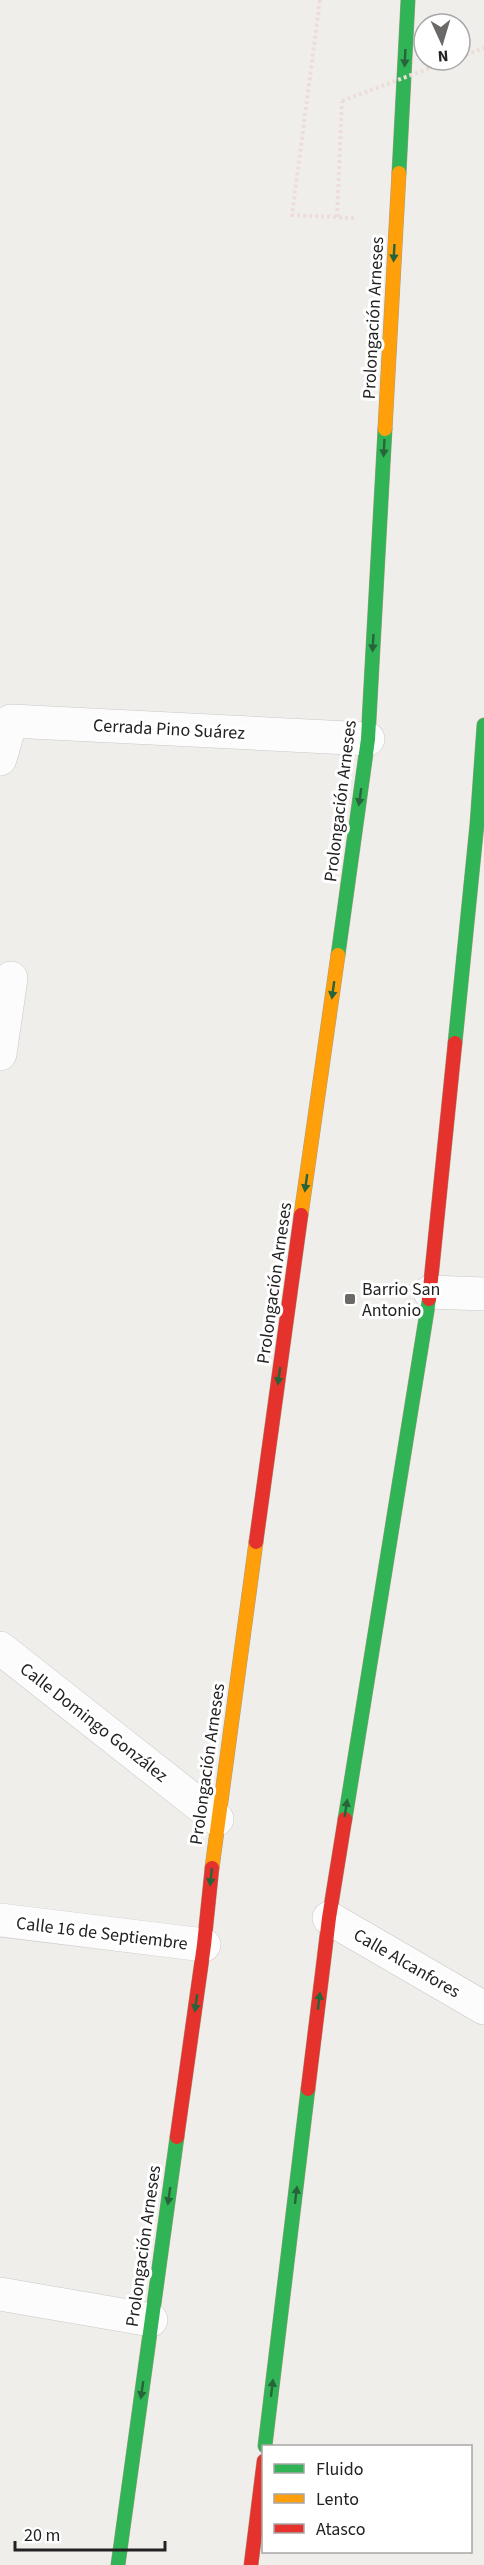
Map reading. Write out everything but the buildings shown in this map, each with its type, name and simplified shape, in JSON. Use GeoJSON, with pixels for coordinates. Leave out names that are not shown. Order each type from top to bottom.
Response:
{"type":"FeatureCollection","features":[{"type":"Feature","properties":{"kind":"main road","name":"Prolongación Arneses"},"geometry":{"type":"LineString","coordinates":[[118,2565],[204,1945],[217,1819],[368,739],[408,0]]}},
{"type":"Feature","properties":{"kind":"main road"},"geometry":{"type":"LineString","coordinates":[[265,2445],[329,1918],[430,1292],[477,824],[484,725]]}},
{"type":"Feature","properties":{"kind":"main road"},"geometry":{"type":"LineString","coordinates":[[251,2565],[262,2477]]}},
{"type":"Feature","properties":{"kind":"street","name":"Cerrada Pino Suárez"},"geometry":{"type":"LineString","coordinates":[[0,759],[11,721],[368,739]]}},
{"type":"Feature","properties":{"kind":"street"},"geometry":{"type":"LineString","coordinates":[[0,1054],[11,978]]}},
{"type":"Feature","properties":{"kind":"street"},"geometry":{"type":"LineString","coordinates":[[430,1292],[484,1294]]}},
{"type":"Feature","properties":{"kind":"street","name":"Calle Domingo González"},"geometry":{"type":"LineString","coordinates":[[0,1648],[217,1819]]}},
{"type":"Feature","properties":{"kind":"street","name":"Calle Alcanfores"},"geometry":{"type":"LineString","coordinates":[[329,1918],[484,2008]]}},
{"type":"Feature","properties":{"kind":"street","name":"Calle 16 de Septiembre"},"geometry":{"type":"LineString","coordinates":[[0,1920],[204,1945]]}},
{"type":"Feature","properties":{"kind":"street"},"geometry":{"type":"LineString","coordinates":[[0,2294],[151,2320]]}},
{"type":"Feature","properties":{"kind":"path"},"geometry":{"type":"LineString","coordinates":[[320,0],[292,215],[337,218],[342,101],[420,72]]}},
{"type":"Feature","properties":{"kind":"traffic: fast"},"geometry":{"type":"LineString","coordinates":[[399,173],[408,0]]}},
{"type":"Feature","properties":{"kind":"traffic: fast"},"geometry":{"type":"LineString","coordinates":[[338,955],[368,739],[385,429]]}},
{"type":"Feature","properties":{"kind":"traffic: fast"},"geometry":{"type":"LineString","coordinates":[[455,1043],[477,824],[484,725]]}},
{"type":"Feature","properties":{"kind":"traffic: fast"},"geometry":{"type":"LineString","coordinates":[[345,1819],[429,1299]]}},
{"type":"Feature","properties":{"kind":"traffic: fast"},"geometry":{"type":"LineString","coordinates":[[265,2445],[308,2089]]}},
{"type":"Feature","properties":{"kind":"traffic: fast"},"geometry":{"type":"LineString","coordinates":[[118,2565],[177,2137]]}},
{"type":"Feature","properties":{"kind":"traffic: slow"},"geometry":{"type":"LineString","coordinates":[[385,429],[399,173]]}},
{"type":"Feature","properties":{"kind":"traffic: slow"},"geometry":{"type":"LineString","coordinates":[[301,1215],[338,955]]}},
{"type":"Feature","properties":{"kind":"traffic: slow"},"geometry":{"type":"LineString","coordinates":[[212,1868],[256,1542]]}},
{"type":"Feature","properties":{"kind":"traffic: jam"},"geometry":{"type":"LineString","coordinates":[[429,1299],[455,1043]]}},
{"type":"Feature","properties":{"kind":"traffic: jam"},"geometry":{"type":"LineString","coordinates":[[256,1542],[301,1215]]}},
{"type":"Feature","properties":{"kind":"traffic: jam"},"geometry":{"type":"LineString","coordinates":[[308,2089],[329,1918],[345,1819]]}},
{"type":"Feature","properties":{"kind":"traffic: jam"},"geometry":{"type":"LineString","coordinates":[[177,2137],[204,1945],[212,1868]]}},
{"type":"Feature","properties":{"kind":"traffic: jam"},"geometry":{"type":"LineString","coordinates":[[251,2565],[262,2477]]}},
{"type":"Feature","properties":{"kind":"place","name":"Barrio San Antonio"},"geometry":{"type":"Point","coordinates":[350,1299]}}]}
